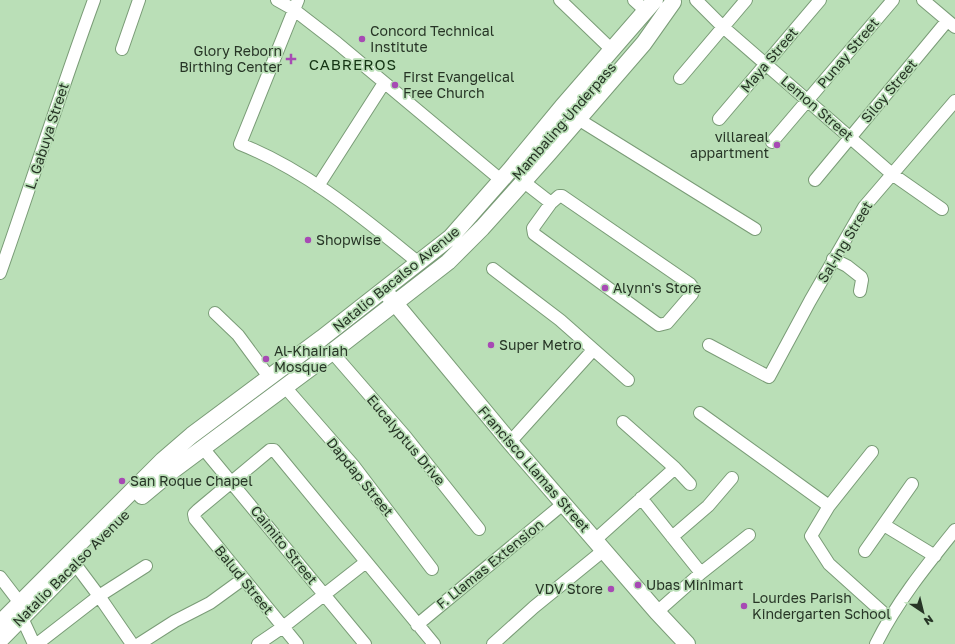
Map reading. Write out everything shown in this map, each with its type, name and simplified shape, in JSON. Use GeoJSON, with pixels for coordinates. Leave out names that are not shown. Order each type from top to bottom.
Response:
{"type":"FeatureCollection","features":[{"type":"Feature","properties":{"kind":"main road","name":"Natalio Bacalso Avenue"},"geometry":{"type":"LineString","coordinates":[[636,36],[669,1]]}},
{"type":"Feature","properties":{"kind":"main road","name":"Natalio Bacalso Avenue"},"geometry":{"type":"LineString","coordinates":[[139,492],[172,471],[202,447],[332,352],[448,262],[482,228],[524,182],[644,43],[669,1]]}},
{"type":"Feature","properties":{"kind":"main road","name":"Natalio Bacalso Avenue"},"geometry":{"type":"LineString","coordinates":[[0,623],[21,610],[75,564],[139,492],[163,460],[192,435],[385,290],[451,237],[611,49],[645,3]]}},
{"type":"Feature","properties":{"kind":"main road","name":"Mambaling Underpass"},"geometry":{"type":"LineString","coordinates":[[492,205],[636,36]]}},
{"type":"Feature","properties":{"kind":"main road","name":"Francisco Llamas Street"},"geometry":{"type":"LineString","coordinates":[[385,290],[510,442],[657,612],[687,644]]}},
{"type":"Feature","properties":{"kind":"main road","name":"Natalio Bacalso Avenue"},"geometry":{"type":"LineString","coordinates":[[0,640],[21,610],[139,492],[199,440],[347,330]]}},
{"type":"Feature","properties":{"kind":"street","name":"L. Gabuya Street"},"geometry":{"type":"LineString","coordinates":[[0,273],[94,0]]}},
{"type":"Feature","properties":{"kind":"street"},"geometry":{"type":"LineString","coordinates":[[122,49],[138,0]]}},
{"type":"Feature","properties":{"kind":"street"},"geometry":{"type":"LineString","coordinates":[[277,0],[295,5],[384,83],[500,180]]}},
{"type":"Feature","properties":{"kind":"street"},"geometry":{"type":"LineString","coordinates":[[560,0],[611,49]]}},
{"type":"Feature","properties":{"kind":"street","name":"Lemon Street"},"geometry":{"type":"LineString","coordinates":[[696,0],[723,27],[892,174],[942,209]]}},
{"type":"Feature","properties":{"kind":"street"},"geometry":{"type":"LineString","coordinates":[[680,78],[746,0]]}},
{"type":"Feature","properties":{"kind":"street","name":"Maya Street"},"geometry":{"type":"LineString","coordinates":[[719,119],[820,0]]}},
{"type":"Feature","properties":{"kind":"street","name":"Punay Street"},"geometry":{"type":"LineString","coordinates":[[772,142],[893,0]]}},
{"type":"Feature","properties":{"kind":"street"},"geometry":{"type":"LineString","coordinates":[[923,0],[951,24]]}},
{"type":"Feature","properties":{"kind":"street"},"geometry":{"type":"LineString","coordinates":[[295,5],[240,144],[264,153],[346,204],[419,263]]}},
{"type":"Feature","properties":{"kind":"street","name":"Siloy Street"},"geometry":{"type":"LineString","coordinates":[[815,180],[951,24]]}},
{"type":"Feature","properties":{"kind":"street"},"geometry":{"type":"LineString","coordinates":[[318,186],[384,83]]}},
{"type":"Feature","properties":{"kind":"street","name":"Sal-ing Street"},"geometry":{"type":"LineString","coordinates":[[709,345],[769,377],[833,259],[864,207],[955,101]]}},
{"type":"Feature","properties":{"kind":"street"},"geometry":{"type":"LineString","coordinates":[[578,119],[755,229]]}},
{"type":"Feature","properties":{"kind":"street"},"geometry":{"type":"LineString","coordinates":[[524,182],[551,203]]}},
{"type":"Feature","properties":{"kind":"street"},"geometry":{"type":"LineString","coordinates":[[559,196],[562,196],[690,284],[693,288],[692,294],[667,324],[660,325],[534,234],[533,228],[551,203],[559,196]]}},
{"type":"Feature","properties":{"kind":"street"},"geometry":{"type":"LineString","coordinates":[[833,259],[847,266],[861,277],[862,280],[860,291]]}},
{"type":"Feature","properties":{"kind":"street"},"geometry":{"type":"LineString","coordinates":[[494,269],[560,320],[628,380]]}},
{"type":"Feature","properties":{"kind":"street"},"geometry":{"type":"LineString","coordinates":[[215,312],[238,336],[269,377]]}},
{"type":"Feature","properties":{"kind":"street"},"geometry":{"type":"LineString","coordinates":[[510,442],[593,350]]}},
{"type":"Feature","properties":{"kind":"street","name":"Eucalyptus Drive"},"geometry":{"type":"LineString","coordinates":[[332,352],[405,436],[479,529]]}},
{"type":"Feature","properties":{"kind":"street","name":"Dapdap Street"},"geometry":{"type":"LineString","coordinates":[[285,386],[353,465],[432,569]]}},
{"type":"Feature","properties":{"kind":"street"},"geometry":{"type":"LineString","coordinates":[[700,413],[829,506]]}},
{"type":"Feature","properties":{"kind":"street"},"geometry":{"type":"LineString","coordinates":[[623,422],[675,468],[690,484]]}},
{"type":"Feature","properties":{"kind":"street","name":"Caimito Street"},"geometry":{"type":"LineString","coordinates":[[202,447],[232,481],[365,644]]}},
{"type":"Feature","properties":{"kind":"street"},"geometry":{"type":"LineString","coordinates":[[232,481],[270,450],[274,450],[434,644]]}},
{"type":"Feature","properties":{"kind":"street"},"geometry":{"type":"LineString","coordinates":[[872,452],[829,506],[811,536],[829,564],[890,618]]}},
{"type":"Feature","properties":{"kind":"street"},"geometry":{"type":"LineString","coordinates":[[492,644],[600,545],[641,498],[675,468]]}},
{"type":"Feature","properties":{"kind":"street"},"geometry":{"type":"LineString","coordinates":[[672,537],[708,506],[732,478]]}},
{"type":"Feature","properties":{"kind":"street","name":"Balud Street"},"geometry":{"type":"LineString","coordinates":[[232,481],[194,514],[195,519],[297,644]]}},
{"type":"Feature","properties":{"kind":"street"},"geometry":{"type":"LineString","coordinates":[[866,551],[912,484]]}},
{"type":"Feature","properties":{"kind":"street"},"geometry":{"type":"LineString","coordinates":[[641,498],[701,573]]}},
{"type":"Feature","properties":{"kind":"street","name":"F. Llamas Extension"},"geometry":{"type":"LineString","coordinates":[[417,625],[563,504]]}},
{"type":"Feature","properties":{"kind":"street"},"geometry":{"type":"LineString","coordinates":[[884,525],[935,556]]}},
{"type":"Feature","properties":{"kind":"street"},"geometry":{"type":"LineString","coordinates":[[876,644],[890,618],[955,530]]}},
{"type":"Feature","properties":{"kind":"street"},"geometry":{"type":"LineString","coordinates":[[657,612],[701,573],[749,535]]}},
{"type":"Feature","properties":{"kind":"street"},"geometry":{"type":"LineString","coordinates":[[258,644],[283,627],[366,562]]}},
{"type":"Feature","properties":{"kind":"street"},"geometry":{"type":"LineString","coordinates":[[75,564],[132,644]]}},
{"type":"Feature","properties":{"kind":"street"},"geometry":{"type":"LineString","coordinates":[[37,644],[99,596],[146,566]]}},
{"type":"Feature","properties":{"kind":"street"},"geometry":{"type":"LineString","coordinates":[[0,577],[21,610],[34,644]]}},
{"type":"Feature","properties":{"kind":"street"},"geometry":{"type":"LineString","coordinates":[[139,644],[175,622],[210,604],[243,579]]}},
{"type":"Feature","properties":{"kind":"tunnel"},"geometry":{"type":"LineString","coordinates":[[347,330],[408,283],[455,244],[492,205]]}},
{"type":"Feature","properties":{"kind":"place","name":"Concord Technical Institute"},"geometry":{"type":"Point","coordinates":[362,39]}},
{"type":"Feature","properties":{"kind":"place","name":"Glory Reborn Birthing Center"},"geometry":{"type":"Point","coordinates":[291,59]}},
{"type":"Feature","properties":{"kind":"place","name":"First Evangelical Free Church"},"geometry":{"type":"Point","coordinates":[395,85]}},
{"type":"Feature","properties":{"kind":"place","name":"villareal appartment"},"geometry":{"type":"Point","coordinates":[777,145]}},
{"type":"Feature","properties":{"kind":"place","name":"Shopwise"},"geometry":{"type":"Point","coordinates":[308,240]}},
{"type":"Feature","properties":{"kind":"place","name":"Alynn's Store"},"geometry":{"type":"Point","coordinates":[605,288]}},
{"type":"Feature","properties":{"kind":"place","name":"Super Metro"},"geometry":{"type":"Point","coordinates":[491,345]}},
{"type":"Feature","properties":{"kind":"place","name":"Al-Khairiah Mosque"},"geometry":{"type":"Point","coordinates":[266,359]}},
{"type":"Feature","properties":{"kind":"place","name":"San Roque Chapel"},"geometry":{"type":"Point","coordinates":[122,481]}},
{"type":"Feature","properties":{"kind":"place","name":"Ubas Minimart"},"geometry":{"type":"Point","coordinates":[638,585]}},
{"type":"Feature","properties":{"kind":"place","name":"VDV Store"},"geometry":{"type":"Point","coordinates":[611,589]}},
{"type":"Feature","properties":{"kind":"place","name":"Lourdes Parish Kindergarten School"},"geometry":{"type":"Point","coordinates":[744,606]}},
{"type":"Feature","properties":{"kind":"district","name":"CABREROS"},"geometry":{"type":"Point","coordinates":[353,65]}}]}
